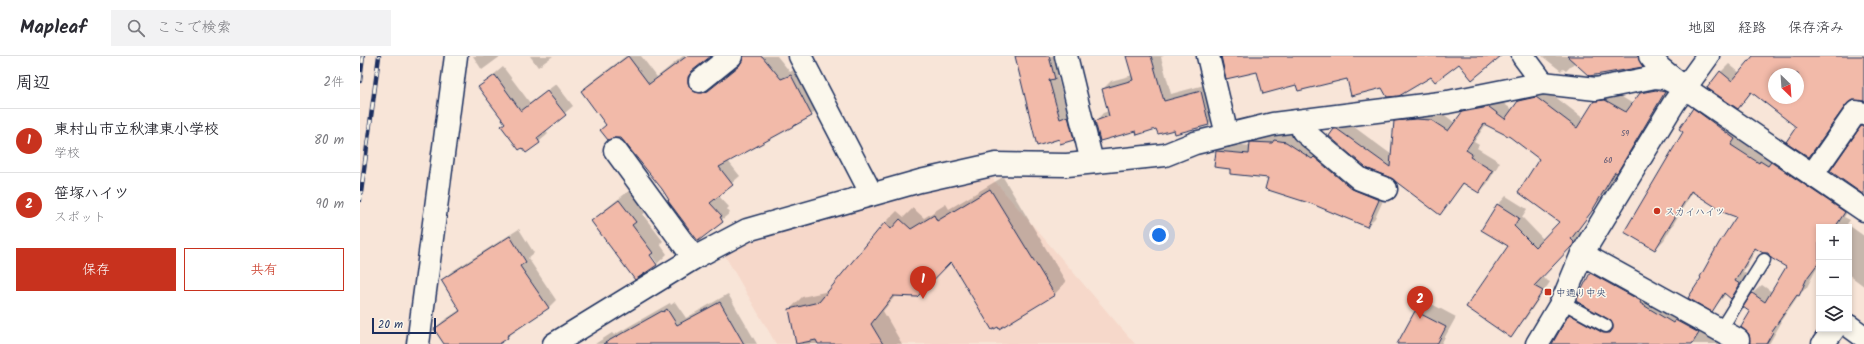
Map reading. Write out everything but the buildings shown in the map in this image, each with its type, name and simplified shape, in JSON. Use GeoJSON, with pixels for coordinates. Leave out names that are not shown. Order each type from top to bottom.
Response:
{"type":"FeatureCollection","features":[{"type":"Feature","properties":{"kind":"street"},"geometry":{"type":"LineString","coordinates":[[418,344],[456,56]]}},
{"type":"Feature","properties":{"kind":"street"},"geometry":{"type":"LineString","coordinates":[[700,82],[731,56]]}},
{"type":"Feature","properties":{"kind":"street"},"geometry":{"type":"LineString","coordinates":[[800,56],[872,193]]}},
{"type":"Feature","properties":{"kind":"street"},"geometry":{"type":"LineString","coordinates":[[1066,56],[1092,162]]}},
{"type":"Feature","properties":{"kind":"street"},"geometry":{"type":"LineString","coordinates":[[1208,56],[1227,135]]}},
{"type":"Feature","properties":{"kind":"street"},"geometry":{"type":"LineString","coordinates":[[1523,56],[1543,83]]}},
{"type":"Feature","properties":{"kind":"street"},"geometry":{"type":"LineString","coordinates":[[1650,56],[1660,68],[1685,88],[1864,210]]}},
{"type":"Feature","properties":{"kind":"street"},"geometry":{"type":"LineString","coordinates":[[1537,344],[1562,302],[1582,254],[1674,103],[1708,56]]}},
{"type":"Feature","properties":{"kind":"street"},"geometry":{"type":"LineString","coordinates":[[562,342],[694,258],[747,230],[872,193],[996,164],[1067,165],[1165,155],[1196,143],[1274,124],[1448,102],[1543,83],[1596,89],[1656,77],[1665,78],[1685,88]]}},
{"type":"Feature","properties":{"kind":"street"},"geometry":{"type":"LineString","coordinates":[[1812,175],[1856,112],[1864,114]]}},
{"type":"Feature","properties":{"kind":"street"},"geometry":{"type":"LineString","coordinates":[[1302,121],[1303,131],[1360,179],[1386,189]]}},
{"type":"Feature","properties":{"kind":"street"},"geometry":{"type":"LineString","coordinates":[[616,150],[694,258]]}},
{"type":"Feature","properties":{"kind":"street"},"geometry":{"type":"LineString","coordinates":[[1582,254],[1730,335]]}},
{"type":"Feature","properties":{"kind":"street"},"geometry":{"type":"LineString","coordinates":[[1852,328],[1864,337]]}},
{"type":"Feature","properties":{"kind":"street"},"geometry":{"type":"LineString","coordinates":[[1823,344],[1832,332]]}},
{"type":"Feature","properties":{"kind":"lane"},"geometry":{"type":"LineString","coordinates":[[1730,335],[1764,260]]}},
{"type":"Feature","properties":{"kind":"lane"},"geometry":{"type":"LineString","coordinates":[[1562,302],[1606,326]]}},
{"type":"Feature","properties":{"kind":"shaded area"},"geometry":{"type":"Polygon","coordinates":[[[992,178],[1135,344],[776,344],[724,254],[741,242],[897,193],[992,178]]]}},
{"type":"Feature","properties":{"kind":"railway"},"geometry":{"type":"LineString","coordinates":[[360,81],[363,56]]}},
{"type":"Feature","properties":{"kind":"railway"},"geometry":{"type":"LineString","coordinates":[[360,200],[379,56]]}},
{"type":"Feature","properties":{"kind":"place","name":"スカイハイツ"},"geometry":{"type":"Point","coordinates":[1657,211]}},
{"type":"Feature","properties":{"kind":"place","name":"中通り中央"},"geometry":{"type":"Point","coordinates":[1548,292]}},
{"type":"Feature","properties":{"kind":"place","name":"東村山市立秋津東小学校"},"geometry":{"type":"Point","coordinates":[923,299]}},
{"type":"Feature","properties":{"kind":"place","name":"笹塚ハイツ"},"geometry":{"type":"Point","coordinates":[1420,319]}}]}
